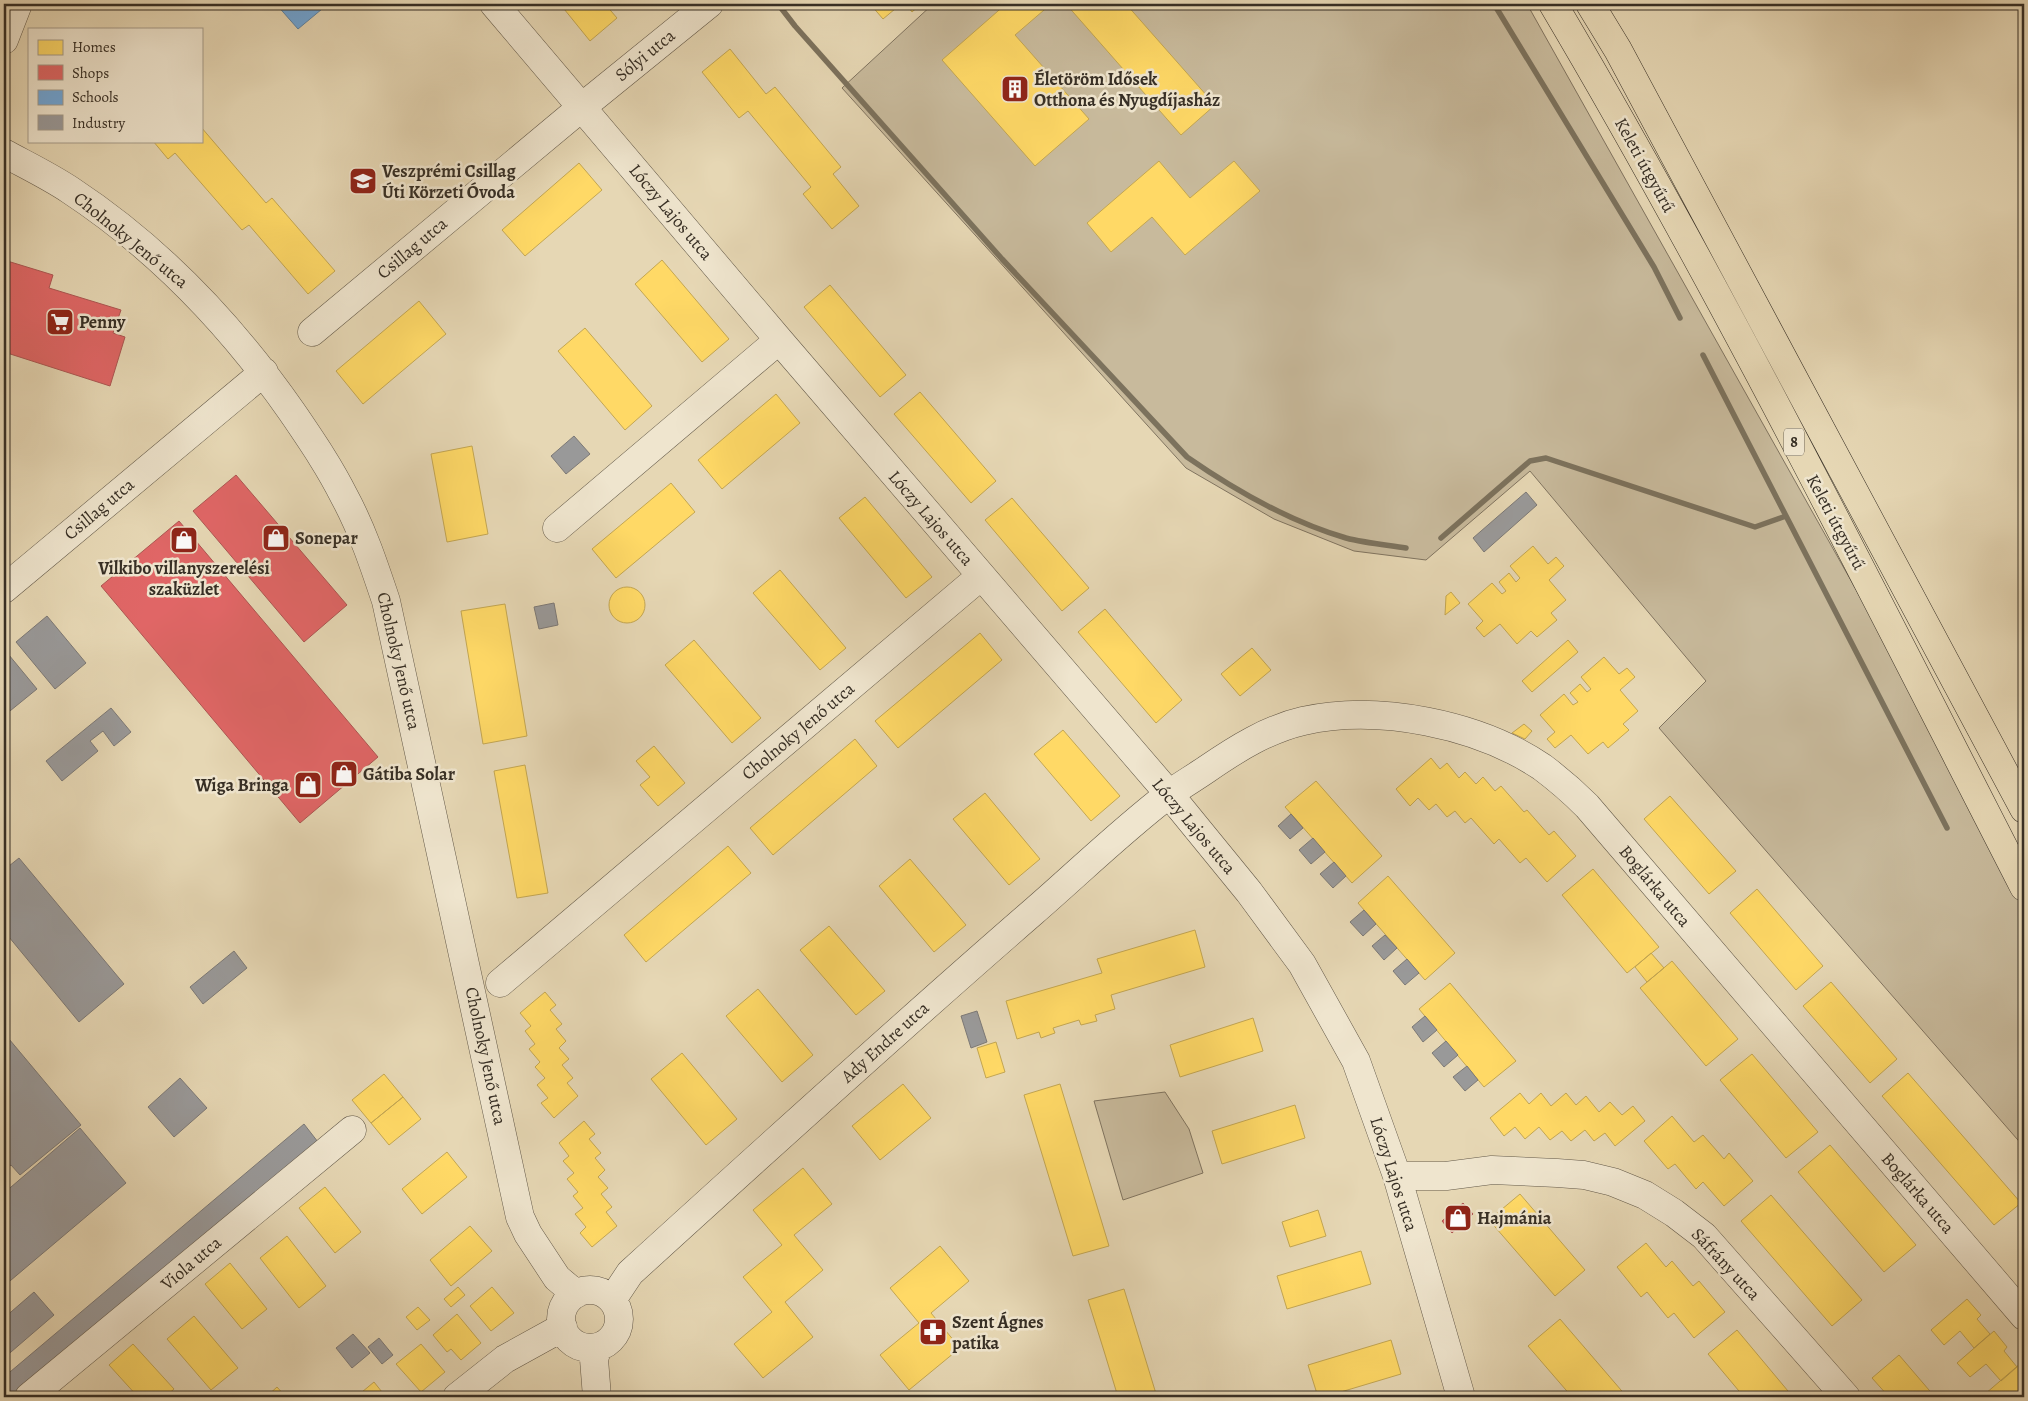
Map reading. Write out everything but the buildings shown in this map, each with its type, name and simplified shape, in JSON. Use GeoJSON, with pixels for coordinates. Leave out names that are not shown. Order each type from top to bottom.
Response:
{"type":"FeatureCollection","features":[{"type":"Feature","properties":{"kind":"main road","name":"Keleti útgyűrű"},"geometry":{"type":"LineString","coordinates":[[1553,4],[1588,63],[1705,274],[1840,529],[2024,887]]}},
{"type":"Feature","properties":{"kind":"main road","name":"Keleti útgyűrű"},"geometry":{"type":"LineString","coordinates":[[1590,4],[1628,67],[2024,809]]}},
{"type":"Feature","properties":{"kind":"street"},"geometry":{"type":"LineString","coordinates":[[4,40],[18,4]]}},
{"type":"Feature","properties":{"kind":"street","name":"Lóczy Lajos utca"},"geometry":{"type":"LineString","coordinates":[[494,4],[779,340],[1169,794],[1249,892],[1302,964],[1356,1061],[1397,1176],[1462,1397]]}},
{"type":"Feature","properties":{"kind":"street","name":"Sólyi utca"},"geometry":{"type":"LineString","coordinates":[[582,106],[709,4]]}},
{"type":"Feature","properties":{"kind":"street","name":"Csillag utca"},"geometry":{"type":"LineString","coordinates":[[312,332],[582,106]]}},
{"type":"Feature","properties":{"kind":"street","name":"Cholnoky Jenő utca"},"geometry":{"type":"LineString","coordinates":[[4,152],[69,189],[144,246],[189,287],[264,372],[324,458],[332,473],[368,546],[380,582],[398,654],[520,1217],[528,1234],[557,1278],[576,1294]]}},
{"type":"Feature","properties":{"kind":"street"},"geometry":{"type":"LineString","coordinates":[[557,528],[779,340]]}},
{"type":"Feature","properties":{"kind":"street","name":"Csillag utca"},"geometry":{"type":"LineString","coordinates":[[4,589],[264,372]]}},
{"type":"Feature","properties":{"kind":"street","name":"Cholnoky Jenő utca"},"geometry":{"type":"LineString","coordinates":[[500,983],[981,576]]}},
{"type":"Feature","properties":{"kind":"street","name":"Boglárka utca"},"geometry":{"type":"LineString","coordinates":[[1169,794],[1233,752],[1271,732],[1301,722],[1331,717],[1382,716],[1428,721],[1460,730],[1488,741],[1518,754],[1541,767],[1565,785],[1587,806],[2024,1316]]}},
{"type":"Feature","properties":{"kind":"street","name":"Ady Endre utca"},"geometry":{"type":"LineString","coordinates":[[612,1300],[630,1272],[912,1016],[1169,794]]}},
{"type":"Feature","properties":{"kind":"street","name":"Viola utca"},"geometry":{"type":"LineString","coordinates":[[30,1397],[352,1130]]}},
{"type":"Feature","properties":{"kind":"street","name":"Sáfrány utca"},"geometry":{"type":"LineString","coordinates":[[1397,1176],[1446,1176],[1492,1170],[1584,1175],[1613,1182],[1645,1195],[1674,1213],[1704,1236],[1846,1397]]}},
{"type":"Feature","properties":{"kind":"street"},"geometry":{"type":"LineString","coordinates":[[585,1291],[595,1291],[604,1294],[612,1300],[620,1318],[614,1336],[607,1343],[598,1348],[580,1346],[566,1336],[562,1320],[565,1305],[576,1294],[585,1291]]}},
{"type":"Feature","properties":{"kind":"street"},"geometry":{"type":"LineString","coordinates":[[458,1397],[505,1359],[563,1327]]}},
{"type":"Feature","properties":{"kind":"street"},"geometry":{"type":"LineString","coordinates":[[597,1397],[594,1359],[598,1348]]}},
{"type":"Feature","properties":{"kind":"shaded area"},"geometry":{"type":"Polygon","coordinates":[[[933,4],[1527,4],[1922,707],[2024,903],[2024,1147],[1659,728],[1706,681],[1530,471],[1426,560],[1354,551],[1274,519],[1186,468],[842,88],[933,4]]]}},
{"type":"Feature","properties":{"kind":"shaded area"},"geometry":{"type":"Polygon","coordinates":[[[1165,1092],[1189,1129],[1203,1173],[1123,1200],[1094,1101],[1165,1092]]]}},
{"type":"Feature","properties":{"kind":"waterway"},"geometry":{"type":"LineString","coordinates":[[778,4],[795,26],[1002,259],[1187,457],[1224,482],[1263,504],[1304,523],[1346,538],[1406,548]]}},
{"type":"Feature","properties":{"kind":"waterway"},"geometry":{"type":"LineString","coordinates":[[1494,4],[1654,267],[1680,318]]}},
{"type":"Feature","properties":{"kind":"waterway"},"geometry":{"type":"LineString","coordinates":[[1703,355],[1947,828]]}},
{"type":"Feature","properties":{"kind":"waterway"},"geometry":{"type":"LineString","coordinates":[[1441,538],[1530,461],[1546,458],[1755,527],[1786,516]]}},
{"type":"Feature","properties":{"kind":"place","name":"Életöröm Idősek Otthona és Nyugdíjasház"},"geometry":{"type":"Point","coordinates":[1015,89]}},
{"type":"Feature","properties":{"kind":"place","name":"Veszprémi Csillag Úti Körzeti Óvoda"},"geometry":{"type":"Point","coordinates":[363,181]}},
{"type":"Feature","properties":{"kind":"place","name":"Penny"},"geometry":{"type":"Point","coordinates":[60,322]}},
{"type":"Feature","properties":{"kind":"place","name":"Sonepar"},"geometry":{"type":"Point","coordinates":[276,538]}},
{"type":"Feature","properties":{"kind":"place","name":"Vilkibo villanyszerelési szaküzlet"},"geometry":{"type":"Point","coordinates":[184,540]}},
{"type":"Feature","properties":{"kind":"place","name":"Gátiba Solar"},"geometry":{"type":"Point","coordinates":[344,774]}},
{"type":"Feature","properties":{"kind":"place","name":"Wiga Bringa"},"geometry":{"type":"Point","coordinates":[308,785]}},
{"type":"Feature","properties":{"kind":"place","name":"Hajmánia"},"geometry":{"type":"Point","coordinates":[1458,1218]}},
{"type":"Feature","properties":{"kind":"place","name":"Szent Ágnes patika"},"geometry":{"type":"Point","coordinates":[933,1332]}}]}
